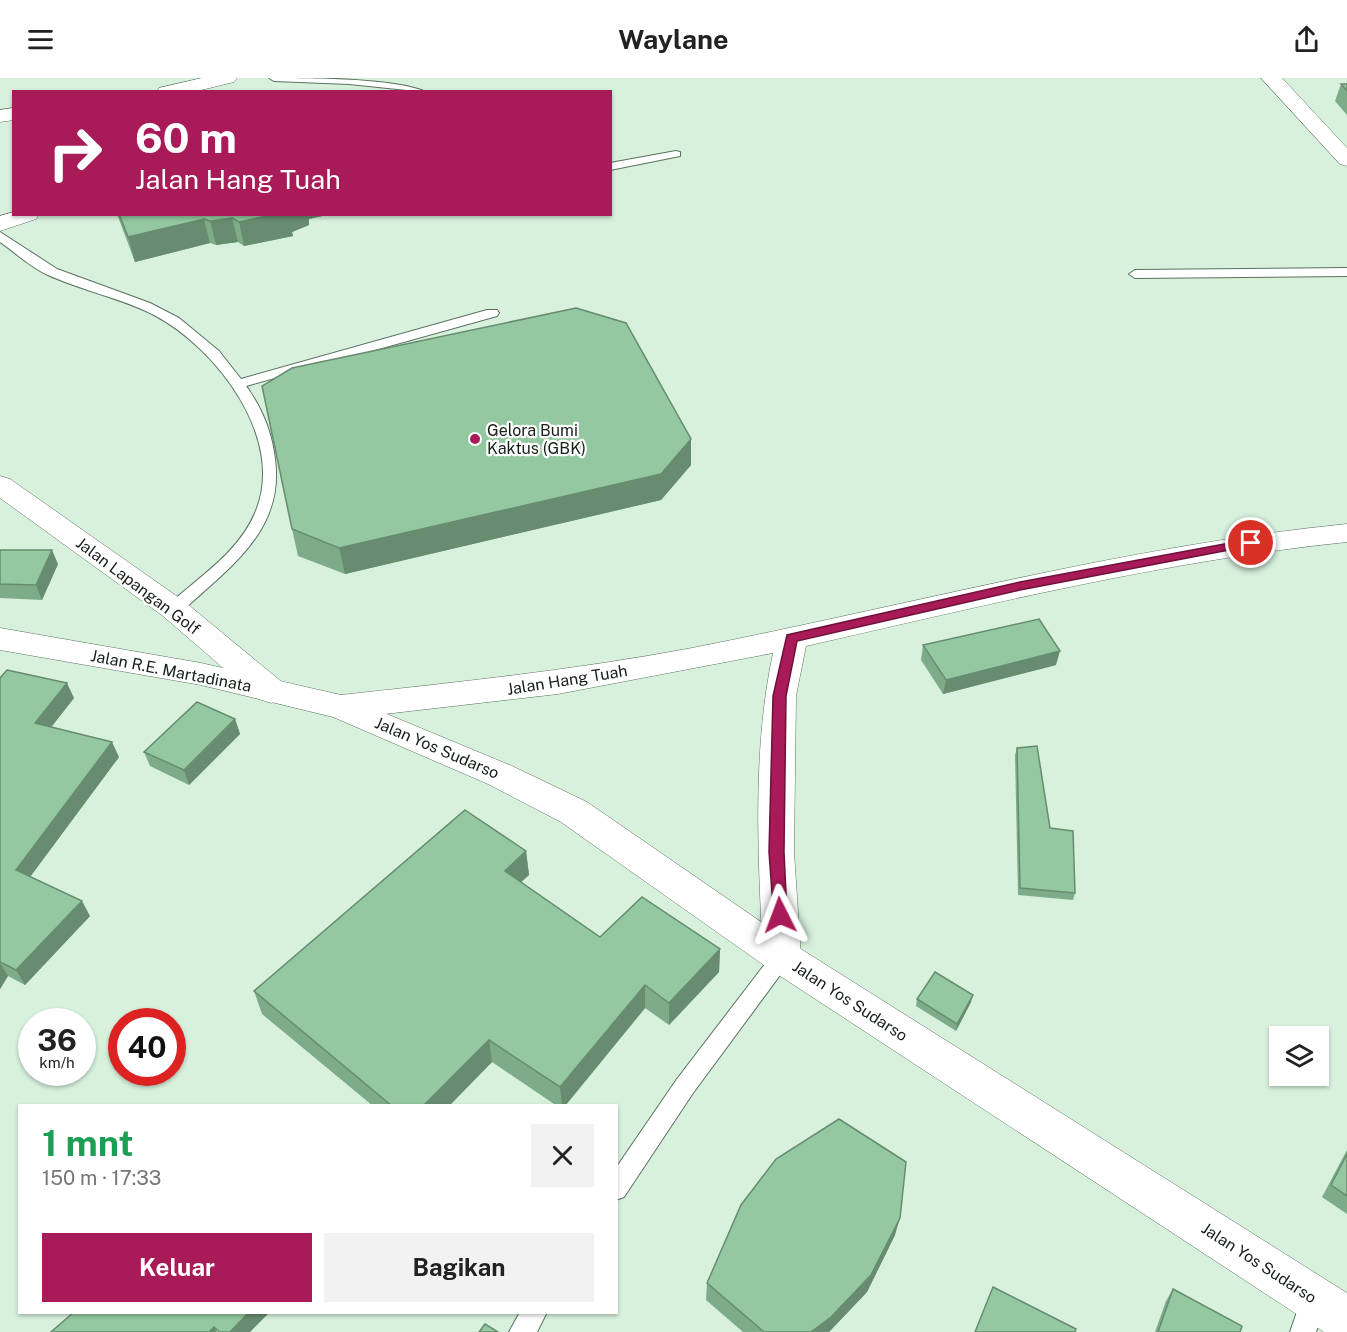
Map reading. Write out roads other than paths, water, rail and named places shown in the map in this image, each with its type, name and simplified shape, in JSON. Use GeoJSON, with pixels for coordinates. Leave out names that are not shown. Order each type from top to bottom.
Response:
{"type":"FeatureCollection","features":[{"type":"Feature","properties":{"kind":"main road"},"geometry":{"type":"LineString","coordinates":[[175,90],[227,78]]}},
{"type":"Feature","properties":{"kind":"main road"},"geometry":{"type":"LineString","coordinates":[[1270,78],[1347,160]]}},
{"type":"Feature","properties":{"kind":"main road"},"geometry":{"type":"LineString","coordinates":[[1292,78],[1347,135]]}},
{"type":"Feature","properties":{"kind":"main road"},"geometry":{"type":"LineString","coordinates":[[0,224],[22,216]]}},
{"type":"Feature","properties":{"kind":"main road","name":"Jalan Lapangan Golf"},"geometry":{"type":"LineString","coordinates":[[0,485],[174,609],[271,691]]}},
{"type":"Feature","properties":{"kind":"main road","name":"Jalan Hang Tuah"},"geometry":{"type":"LineString","coordinates":[[341,707],[534,686],[621,672],[792,638],[1123,565],[1251,543],[1347,533]]}},
{"type":"Feature","properties":{"kind":"main road"},"geometry":{"type":"LineString","coordinates":[[782,957],[776,852],[780,696],[792,638]]}},
{"type":"Feature","properties":{"kind":"main road","name":"Jalan R.E. Martadinata"},"geometry":{"type":"LineString","coordinates":[[0,639],[201,674],[341,707]]}},
{"type":"Feature","properties":{"kind":"main road","name":"Jalan Yos Sudarso"},"geometry":{"type":"LineString","coordinates":[[341,707],[500,775],[574,812],[782,957],[1308,1315],[1347,1320]]}},
{"type":"Feature","properties":{"kind":"lane"},"geometry":{"type":"LineString","coordinates":[[274,78],[370,82],[400,85],[415,90]]}},
{"type":"Feature","properties":{"kind":"lane"},"geometry":{"type":"LineString","coordinates":[[612,167],[676,154]]}},
{"type":"Feature","properties":{"kind":"lane"},"geometry":{"type":"LineString","coordinates":[[0,236],[51,272],[109,290],[174,321],[206,348],[238,384],[262,427],[271,476],[262,516],[248,539],[174,609]]}},
{"type":"Feature","properties":{"kind":"lane"},"geometry":{"type":"LineString","coordinates":[[1135,274],[1347,272]]}},
{"type":"Feature","properties":{"kind":"lane"},"geometry":{"type":"LineString","coordinates":[[238,384],[492,313]]}},
{"type":"Feature","properties":{"kind":"lane"},"geometry":{"type":"LineString","coordinates":[[618,1186],[685,1086],[782,957]]}},
{"type":"Feature","properties":{"kind":"lane"},"geometry":{"type":"LineString","coordinates":[[522,1332],[534,1314]]}},
{"type":"Feature","properties":{"kind":"place","name":"Gelora Bumi Kaktus (GBK)"},"geometry":{"type":"Point","coordinates":[475,439]}}]}
